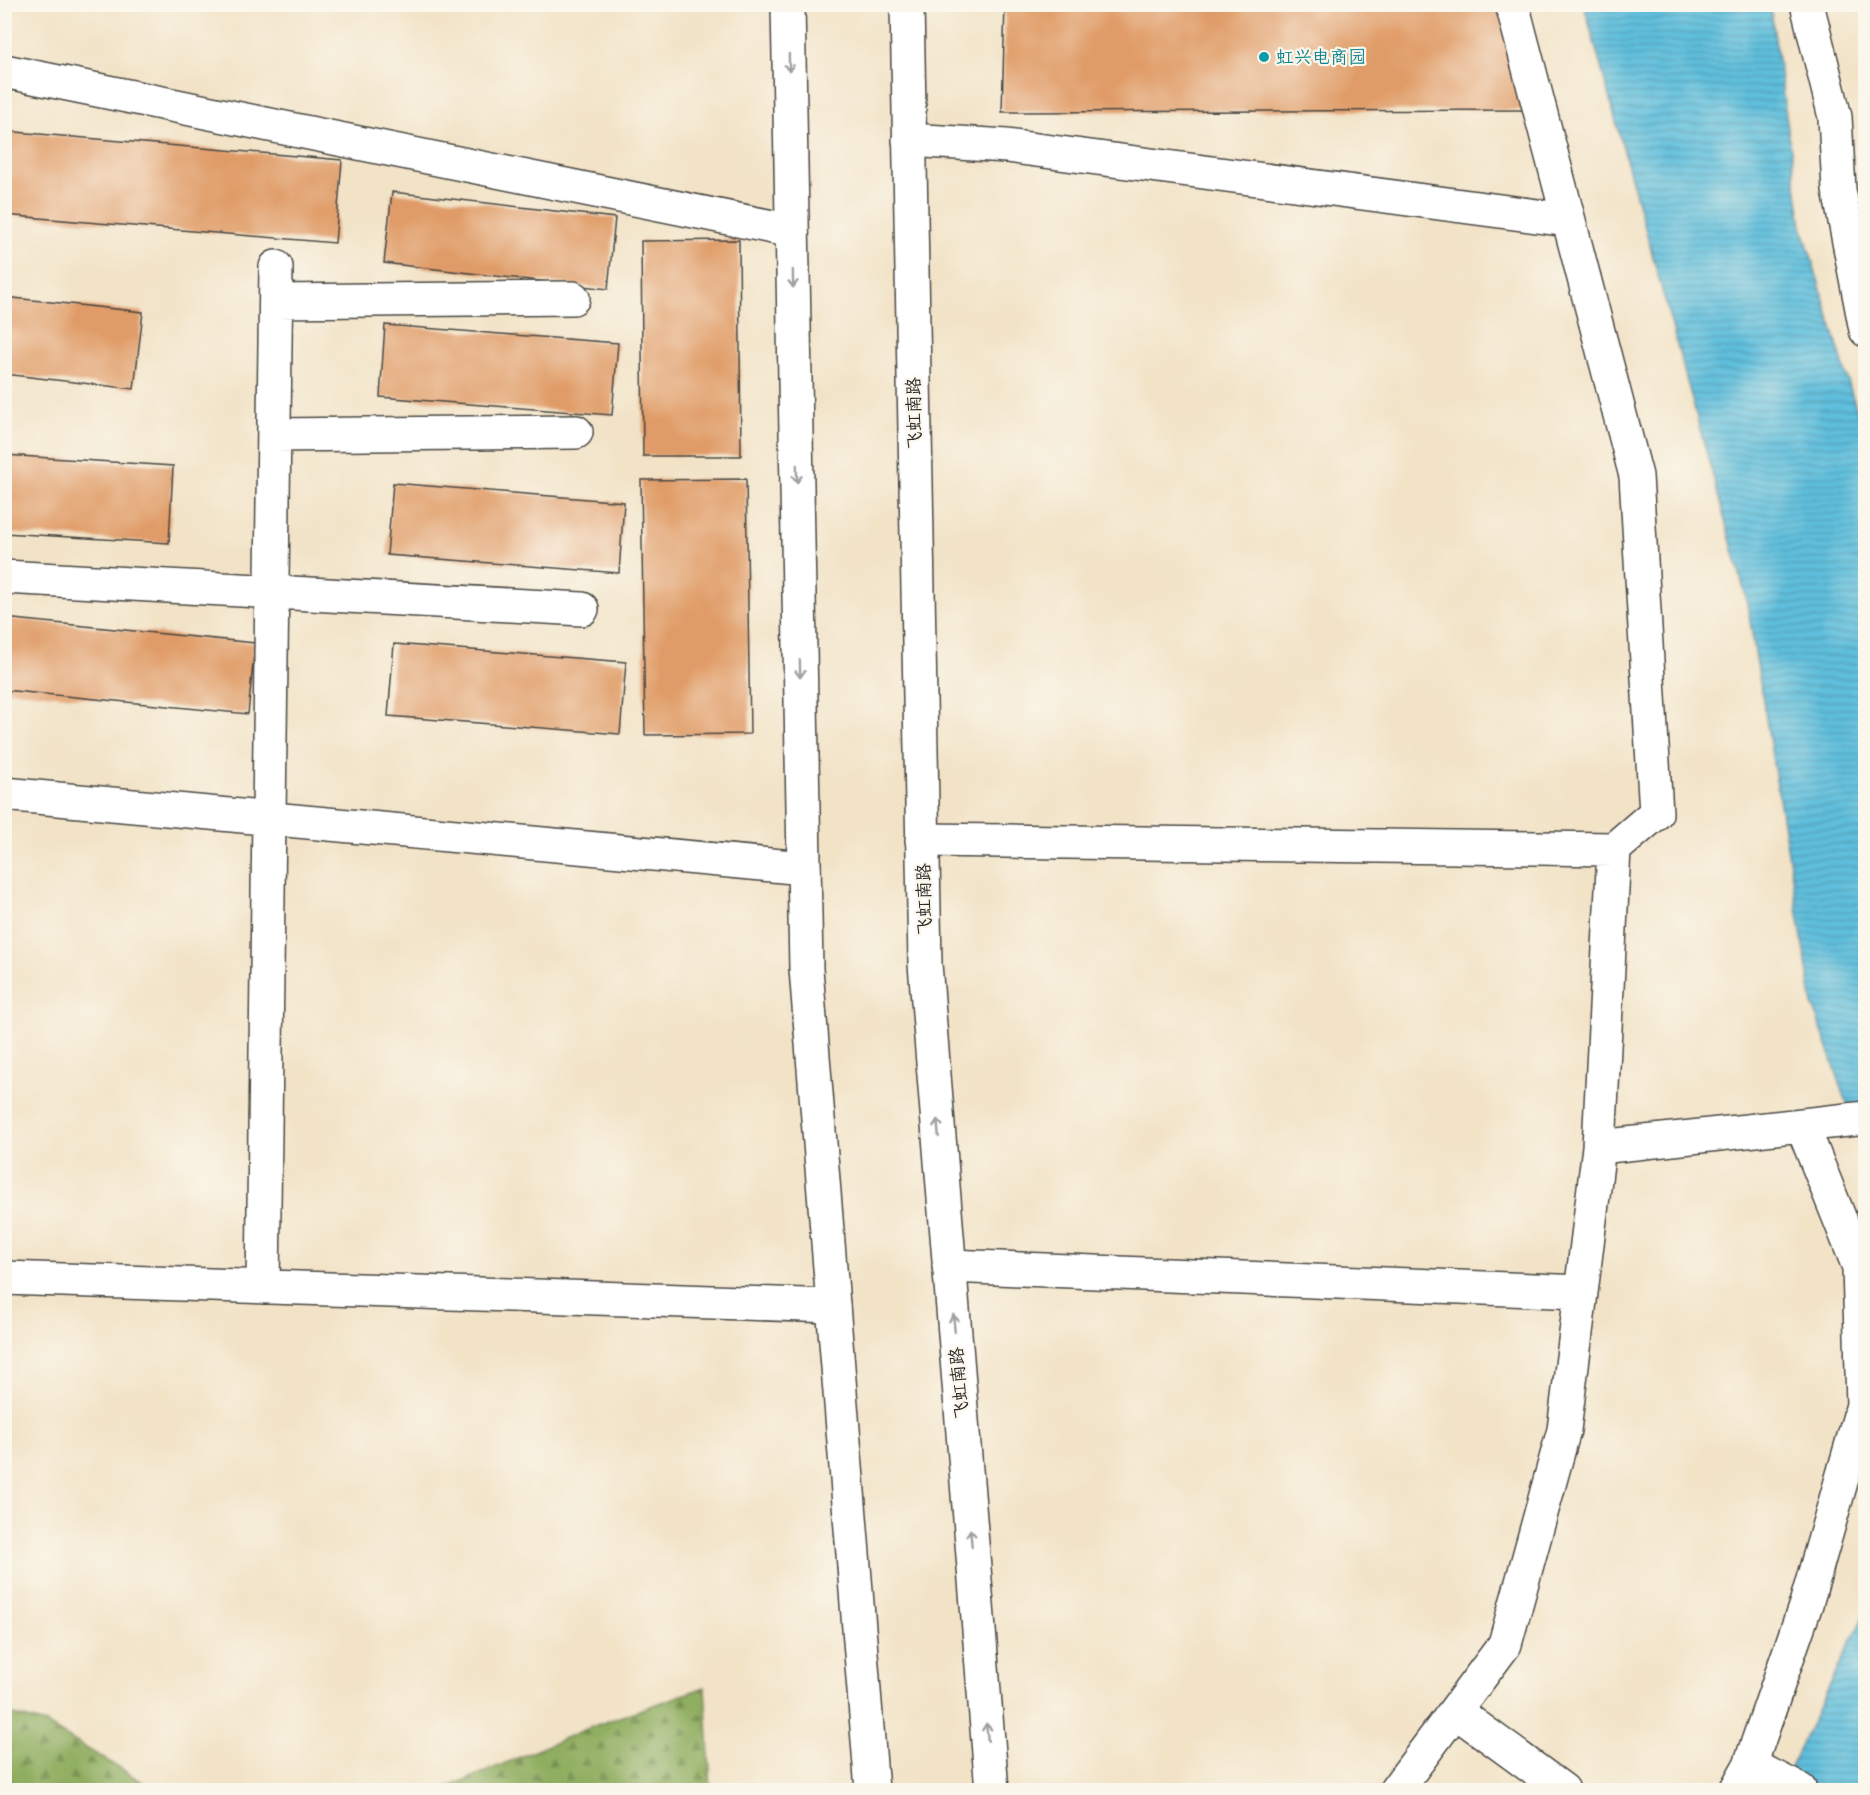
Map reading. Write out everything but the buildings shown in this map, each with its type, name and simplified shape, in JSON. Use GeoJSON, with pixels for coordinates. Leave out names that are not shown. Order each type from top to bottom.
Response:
{"type":"FeatureCollection","features":[{"type":"Feature","properties":{"kind":"street"},"geometry":{"type":"LineString","coordinates":[[788,4],[806,969],[872,1791]]}},
{"type":"Feature","properties":{"kind":"street","name":"飞虹南路"},"geometry":{"type":"LineString","coordinates":[[907,4],[925,964],[992,1791]]}},
{"type":"Feature","properties":{"kind":"street"},"geometry":{"type":"LineString","coordinates":[[922,840],[1614,849],[1656,813],[1636,476],[1512,4]]}},
{"type":"Feature","properties":{"kind":"street"},"geometry":{"type":"LineString","coordinates":[[1807,4],[1835,117],[1839,189],[1866,330]]}},
{"type":"Feature","properties":{"kind":"street"},"geometry":{"type":"LineString","coordinates":[[4,71],[792,231]]}},
{"type":"Feature","properties":{"kind":"street"},"geometry":{"type":"LineString","coordinates":[[909,140],[1007,147],[1568,220]]}},
{"type":"Feature","properties":{"kind":"street"},"geometry":{"type":"LineString","coordinates":[[263,1287],[276,267]]}},
{"type":"Feature","properties":{"kind":"street"},"geometry":{"type":"LineString","coordinates":[[276,301],[573,298]]}},
{"type":"Feature","properties":{"kind":"street"},"geometry":{"type":"LineString","coordinates":[[274,435],[576,432]]}},
{"type":"Feature","properties":{"kind":"street"},"geometry":{"type":"LineString","coordinates":[[4,577],[582,609]]}},
{"type":"Feature","properties":{"kind":"street"},"geometry":{"type":"LineString","coordinates":[[4,794],[804,868]]}},
{"type":"Feature","properties":{"kind":"street"},"geometry":{"type":"LineString","coordinates":[[1396,1791],[1505,1644],[1564,1430],[1599,1147],[1614,849]]}},
{"type":"Feature","properties":{"kind":"street"},"geometry":{"type":"LineString","coordinates":[[1599,1147],[1866,1118]]}},
{"type":"Feature","properties":{"kind":"street"},"geometry":{"type":"LineString","coordinates":[[1800,1791],[1743,1778],[1806,1604],[1863,1405],[1859,1267],[1802,1125]]}},
{"type":"Feature","properties":{"kind":"street"},"geometry":{"type":"LineString","coordinates":[[949,1266],[1581,1292]]}},
{"type":"Feature","properties":{"kind":"street"},"geometry":{"type":"LineString","coordinates":[[4,1278],[833,1306]]}},
{"type":"Feature","properties":{"kind":"street"},"geometry":{"type":"LineString","coordinates":[[1455,1712],[1563,1791]]}},
{"type":"Feature","properties":{"kind":"green space"},"geometry":{"type":"Polygon","coordinates":[[[705,1687],[711,1790],[442,1790],[591,1727],[705,1687]]]}},
{"type":"Feature","properties":{"kind":"green space"},"geometry":{"type":"Polygon","coordinates":[[[5,1713],[46,1724],[156,1790],[5,1790],[5,1713]]]}},
{"type":"Feature","properties":{"kind":"water"},"geometry":{"type":"Polygon","coordinates":[[[1770,4],[1802,226],[1865,438],[1865,1155],[1813,1005],[1746,597],[1584,5],[1770,4]]]}},
{"type":"Feature","properties":{"kind":"water"},"geometry":{"type":"Polygon","coordinates":[[[1865,1613],[1865,1790],[1779,1790],[1865,1613]]]}},
{"type":"Feature","properties":{"kind":"place","name":"虹兴电商园"},"geometry":{"type":"Point","coordinates":[1264,57]}}]}
